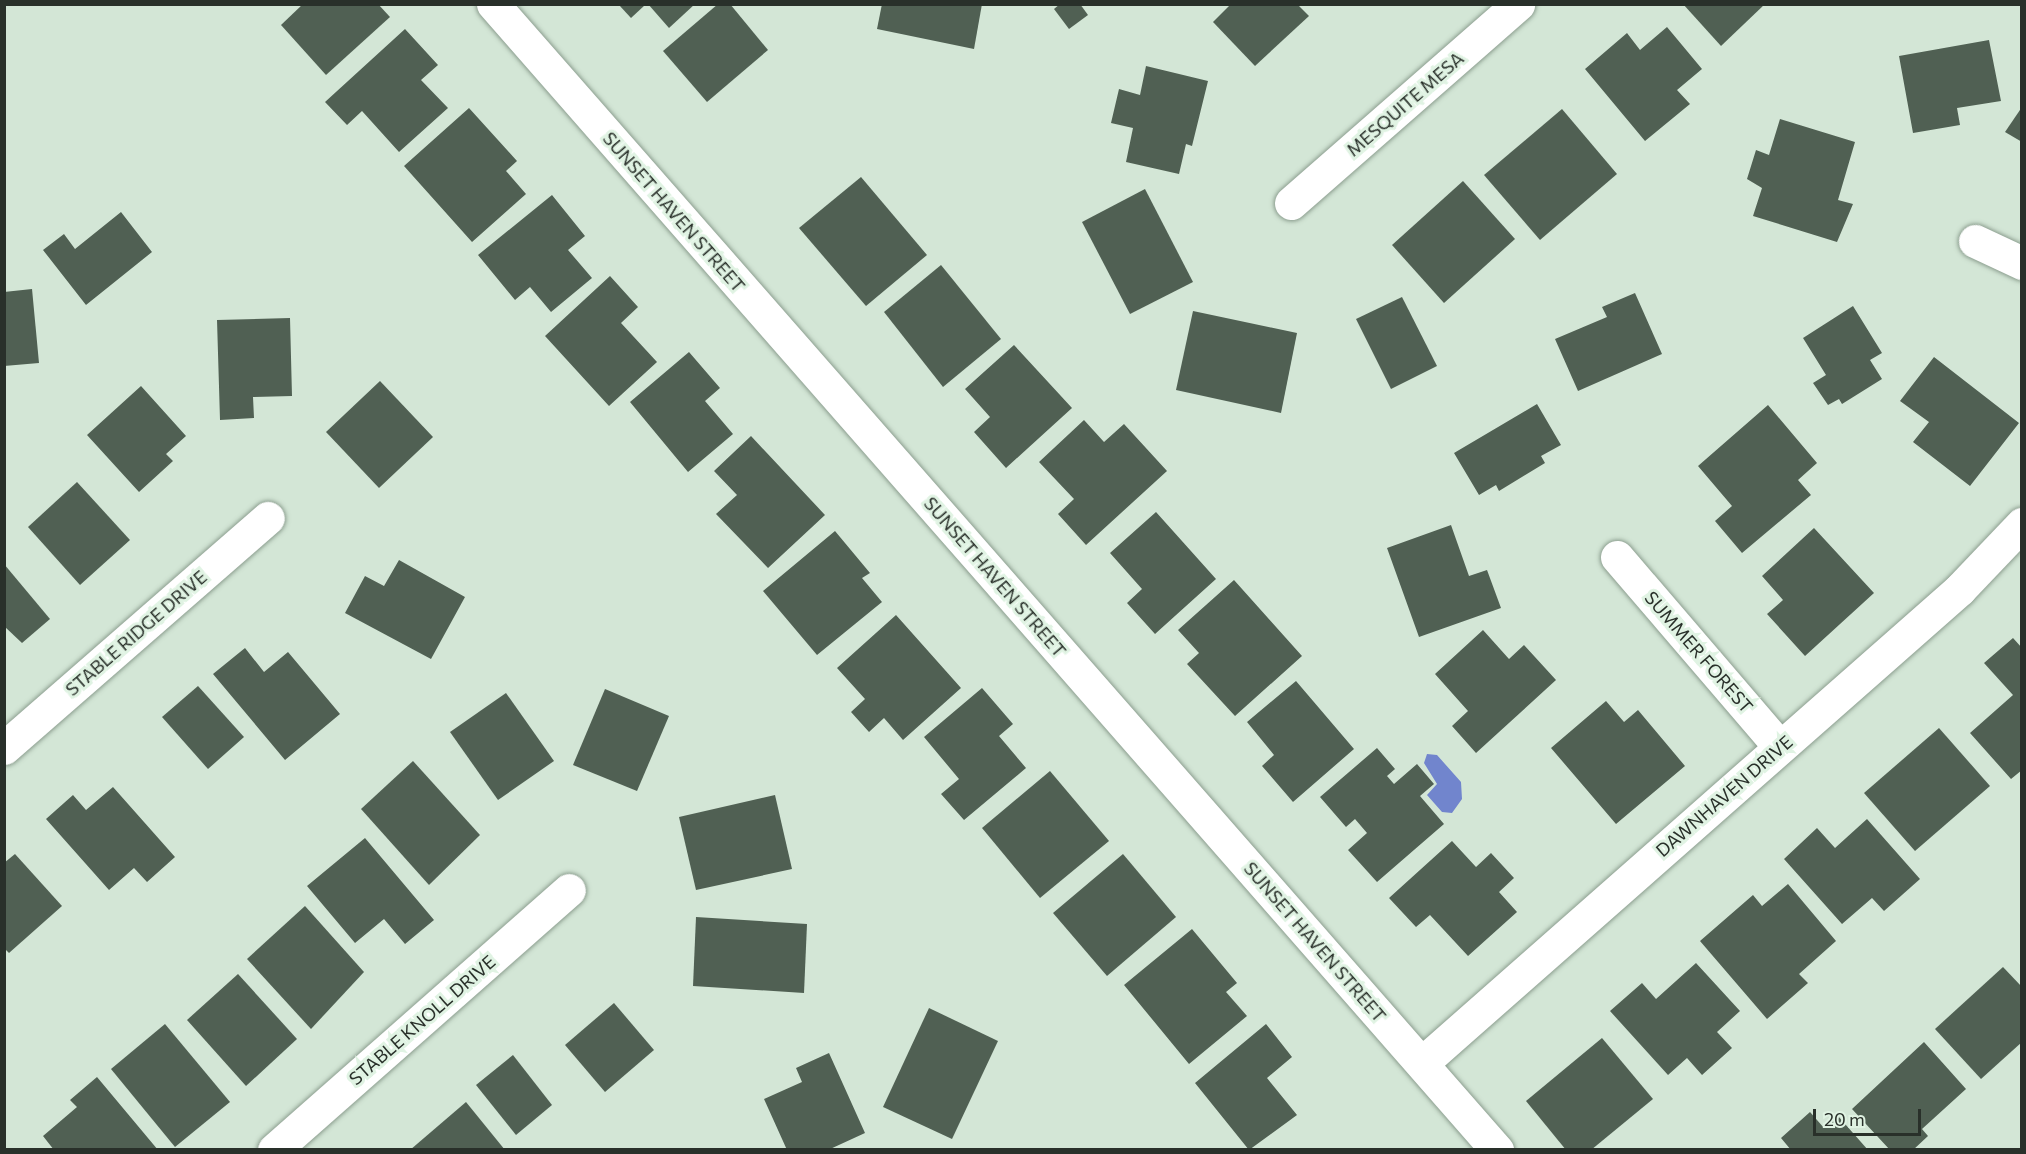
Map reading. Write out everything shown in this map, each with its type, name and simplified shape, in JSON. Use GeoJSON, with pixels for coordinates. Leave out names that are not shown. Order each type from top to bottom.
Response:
{"type":"FeatureCollection","features":[{"type":"Feature","properties":{"kind":"street","name":"SUNSET HAVEN STREET"},"geometry":{"type":"LineString","coordinates":[[493,4],[1497,1149]]}},
{"type":"Feature","properties":{"kind":"street","name":"MESQUITE MESA"},"geometry":{"type":"LineString","coordinates":[[1291,203],[1518,4]]}},
{"type":"Feature","properties":{"kind":"street"},"geometry":{"type":"LineString","coordinates":[[1975,241],[2022,263]]}},
{"type":"Feature","properties":{"kind":"street","name":"STABLE RIDGE DRIVE"},"geometry":{"type":"LineString","coordinates":[[4,748],[268,518]]}},
{"type":"Feature","properties":{"kind":"street","name":"DAWNHAVEN DRIVE"},"geometry":{"type":"LineString","coordinates":[[1422,1063],[1960,589],[2022,524]]}},
{"type":"Feature","properties":{"kind":"street","name":"SUMMER FOREST"},"geometry":{"type":"LineString","coordinates":[[1617,556],[1780,747]]}},
{"type":"Feature","properties":{"kind":"street","name":"STABLE KNOLL DRIVE"},"geometry":{"type":"LineString","coordinates":[[274,1149],[569,890]]}},
{"type":"Feature","properties":{"kind":"water"},"geometry":{"type":"Polygon","coordinates":[[[1427,754],[1437,755],[1461,782],[1462,799],[1452,813],[1442,812],[1427,795],[1437,784],[1424,763],[1427,754]]]}},
{"type":"Feature","properties":{"kind":"building"},"geometry":{"type":"Polygon","coordinates":[[[303,4],[378,4],[390,17],[326,75],[281,25],[303,4]]]}},
{"type":"Feature","properties":{"kind":"building"},"geometry":{"type":"Polygon","coordinates":[[[648,4],[695,4],[669,28],[648,4]]]}},
{"type":"Feature","properties":{"kind":"building"},"geometry":{"type":"Polygon","coordinates":[[[718,4],[730,4],[768,50],[707,102],[663,51],[718,4]]]}},
{"type":"Feature","properties":{"kind":"building"},"geometry":{"type":"Polygon","coordinates":[[[882,4],[982,4],[974,49],[877,29],[882,4]]]}},
{"type":"Feature","properties":{"kind":"building"},"geometry":{"type":"Polygon","coordinates":[[[1060,4],[1080,4],[1088,15],[1069,29],[1054,9],[1060,4]]]}},
{"type":"Feature","properties":{"kind":"building"},"geometry":{"type":"Polygon","coordinates":[[[1231,4],[1297,4],[1309,16],[1255,66],[1213,22],[1231,4]]]}},
{"type":"Feature","properties":{"kind":"building"},"geometry":{"type":"Polygon","coordinates":[[[1683,4],[1765,4],[1721,46],[1683,4]]]}},
{"type":"Feature","properties":{"kind":"building"},"geometry":{"type":"Polygon","coordinates":[[[619,5],[645,5],[631,18],[619,5]]]}},
{"type":"Feature","properties":{"kind":"building"},"geometry":{"type":"Polygon","coordinates":[[[1667,27],[1702,69],[1677,90],[1690,104],[1645,141],[1585,69],[1627,33],[1640,50],[1667,27]]]}},
{"type":"Feature","properties":{"kind":"building"},"geometry":{"type":"Polygon","coordinates":[[[405,29],[438,65],[421,80],[448,108],[399,152],[362,111],[347,125],[325,102],[405,29]]]}},
{"type":"Feature","properties":{"kind":"building"},"geometry":{"type":"Polygon","coordinates":[[[1989,40],[2001,101],[1957,108],[1960,125],[1913,133],[1899,56],[1989,40]]]}},
{"type":"Feature","properties":{"kind":"building"},"geometry":{"type":"Polygon","coordinates":[[[1146,66],[1208,81],[1192,146],[1186,144],[1179,174],[1126,162],[1133,128],[1111,123],[1119,89],[1140,95],[1146,66]]]}},
{"type":"Feature","properties":{"kind":"building"},"geometry":{"type":"Polygon","coordinates":[[[2022,107],[2022,142],[2005,132],[2022,107]]]}},
{"type":"Feature","properties":{"kind":"building"},"geometry":{"type":"Polygon","coordinates":[[[469,108],[517,161],[506,171],[526,194],[472,242],[404,166],[469,108]]]}},
{"type":"Feature","properties":{"kind":"building"},"geometry":{"type":"Polygon","coordinates":[[[1562,109],[1617,174],[1540,240],[1484,175],[1562,109]]]}},
{"type":"Feature","properties":{"kind":"building"},"geometry":{"type":"Polygon","coordinates":[[[1780,119],[1855,142],[1838,200],[1853,204],[1837,242],[1753,216],[1762,188],[1747,179],[1756,150],[1769,155],[1780,119]]]}},
{"type":"Feature","properties":{"kind":"building"},"geometry":{"type":"Polygon","coordinates":[[[861,177],[927,255],[866,306],[799,228],[861,177]]]}},
{"type":"Feature","properties":{"kind":"building"},"geometry":{"type":"Polygon","coordinates":[[[1463,181],[1515,239],[1444,303],[1392,245],[1463,181]]]}},
{"type":"Feature","properties":{"kind":"building"},"geometry":{"type":"Polygon","coordinates":[[[1145,189],[1193,282],[1130,314],[1082,222],[1145,189]]]}},
{"type":"Feature","properties":{"kind":"building"},"geometry":{"type":"Polygon","coordinates":[[[552,195],[585,236],[568,250],[592,278],[551,312],[530,287],[515,300],[478,255],[552,195]]]}},
{"type":"Feature","properties":{"kind":"building"},"geometry":{"type":"Polygon","coordinates":[[[121,212],[152,252],[86,305],[43,250],[64,234],[75,249],[121,212]]]}},
{"type":"Feature","properties":{"kind":"building"},"geometry":{"type":"Polygon","coordinates":[[[941,265],[1001,339],[943,387],[884,312],[941,265]]]}},
{"type":"Feature","properties":{"kind":"building"},"geometry":{"type":"Polygon","coordinates":[[[610,276],[638,307],[621,323],[657,362],[609,406],[545,336],[610,276]]]}},
{"type":"Feature","properties":{"kind":"building"},"geometry":{"type":"Polygon","coordinates":[[[32,289],[39,363],[4,366],[4,292],[32,289]]]}},
{"type":"Feature","properties":{"kind":"building"},"geometry":{"type":"Polygon","coordinates":[[[1635,293],[1662,354],[1578,391],[1555,339],[1607,317],[1602,307],[1635,293]]]}},
{"type":"Feature","properties":{"kind":"building"},"geometry":{"type":"Polygon","coordinates":[[[1402,297],[1437,366],[1391,389],[1356,319],[1402,297]]]}},
{"type":"Feature","properties":{"kind":"building"},"geometry":{"type":"Polygon","coordinates":[[[1853,306],[1882,353],[1870,360],[1882,379],[1842,404],[1839,399],[1828,405],[1813,383],[1826,375],[1803,338],[1853,306]]]}},
{"type":"Feature","properties":{"kind":"building"},"geometry":{"type":"Polygon","coordinates":[[[1193,311],[1297,333],[1281,413],[1176,390],[1193,311]]]}},
{"type":"Feature","properties":{"kind":"building"},"geometry":{"type":"Polygon","coordinates":[[[290,318],[292,396],[253,397],[254,418],[220,420],[217,320],[290,318]]]}},
{"type":"Feature","properties":{"kind":"building"},"geometry":{"type":"Polygon","coordinates":[[[1014,345],[1072,408],[1006,468],[974,432],[990,417],[965,389],[1014,345]]]}},
{"type":"Feature","properties":{"kind":"building"},"geometry":{"type":"Polygon","coordinates":[[[689,352],[720,388],[705,401],[733,434],[688,472],[630,402],[689,352]]]}},
{"type":"Feature","properties":{"kind":"building"},"geometry":{"type":"Polygon","coordinates":[[[1934,357],[2019,423],[1970,486],[1913,442],[1929,422],[1900,401],[1934,357]]]}},
{"type":"Feature","properties":{"kind":"building"},"geometry":{"type":"Polygon","coordinates":[[[380,381],[433,437],[379,488],[326,432],[380,381]]]}},
{"type":"Feature","properties":{"kind":"building"},"geometry":{"type":"Polygon","coordinates":[[[141,386],[186,436],[166,454],[173,461],[139,492],[87,435],[141,386]]]}},
{"type":"Feature","properties":{"kind":"building"},"geometry":{"type":"Polygon","coordinates":[[[1537,404],[1561,445],[1541,456],[1545,463],[1499,491],[1496,485],[1479,495],[1454,453],[1537,404]]]}},
{"type":"Feature","properties":{"kind":"building"},"geometry":{"type":"Polygon","coordinates":[[[1768,405],[1817,463],[1798,480],[1811,495],[1742,553],[1715,521],[1732,506],[1698,466],[1768,405]]]}},
{"type":"Feature","properties":{"kind":"building"},"geometry":{"type":"Polygon","coordinates":[[[1084,420],[1104,442],[1124,424],[1167,471],[1086,545],[1058,514],[1074,499],[1039,462],[1084,420]]]}},
{"type":"Feature","properties":{"kind":"building"},"geometry":{"type":"Polygon","coordinates":[[[751,436],[825,515],[768,568],[716,514],[737,495],[714,471],[751,436]]]}},
{"type":"Feature","properties":{"kind":"building"},"geometry":{"type":"Polygon","coordinates":[[[77,482],[130,540],[80,585],[28,527],[77,482]]]}},
{"type":"Feature","properties":{"kind":"building"},"geometry":{"type":"Polygon","coordinates":[[[1156,512],[1216,579],[1155,634],[1127,603],[1142,589],[1110,553],[1156,512]]]}},
{"type":"Feature","properties":{"kind":"building"},"geometry":{"type":"Polygon","coordinates":[[[1451,525],[1469,576],[1487,570],[1501,608],[1419,637],[1387,548],[1451,525]]]}},
{"type":"Feature","properties":{"kind":"building"},"geometry":{"type":"Polygon","coordinates":[[[1814,528],[1874,593],[1805,656],[1767,614],[1783,600],[1762,576],[1814,528]]]}},
{"type":"Feature","properties":{"kind":"building"},"geometry":{"type":"Polygon","coordinates":[[[835,531],[870,573],[862,578],[882,602],[817,655],[763,591],[835,531]]]}},
{"type":"Feature","properties":{"kind":"building"},"geometry":{"type":"Polygon","coordinates":[[[399,560],[465,597],[431,659],[345,613],[365,576],[384,586],[399,560]]]}},
{"type":"Feature","properties":{"kind":"building"},"geometry":{"type":"Polygon","coordinates":[[[4,564],[50,619],[22,643],[4,626],[4,564]]]}},
{"type":"Feature","properties":{"kind":"building"},"geometry":{"type":"Polygon","coordinates":[[[1234,580],[1302,656],[1235,716],[1187,664],[1199,653],[1178,630],[1234,580]]]}},
{"type":"Feature","properties":{"kind":"building"},"geometry":{"type":"Polygon","coordinates":[[[896,615],[961,688],[903,740],[884,718],[869,732],[851,712],[865,699],[837,668],[896,615]]]}},
{"type":"Feature","properties":{"kind":"building"},"geometry":{"type":"Polygon","coordinates":[[[1483,630],[1509,659],[1524,645],[1556,680],[1476,753],[1452,726],[1468,711],[1435,674],[1483,630]]]}},
{"type":"Feature","properties":{"kind":"building"},"geometry":{"type":"Polygon","coordinates":[[[2013,638],[2022,648],[2022,770],[2011,779],[1970,733],[2013,695],[1984,663],[2013,638]]]}},
{"type":"Feature","properties":{"kind":"building"},"geometry":{"type":"Polygon","coordinates":[[[245,648],[264,672],[288,652],[340,714],[285,760],[213,674],[245,648]]]}},
{"type":"Feature","properties":{"kind":"building"},"geometry":{"type":"Polygon","coordinates":[[[1296,681],[1354,749],[1293,802],[1262,766],[1274,755],[1247,722],[1296,681]]]}},
{"type":"Feature","properties":{"kind":"building"},"geometry":{"type":"Polygon","coordinates":[[[198,686],[244,737],[208,769],[162,717],[198,686]]]}},
{"type":"Feature","properties":{"kind":"building"},"geometry":{"type":"Polygon","coordinates":[[[982,688],[1013,724],[999,736],[1026,768],[964,820],[941,794],[959,779],[924,737],[982,688]]]}},
{"type":"Feature","properties":{"kind":"building"},"geometry":{"type":"Polygon","coordinates":[[[605,689],[669,716],[637,791],[573,765],[605,689]]]}},
{"type":"Feature","properties":{"kind":"building"},"geometry":{"type":"Polygon","coordinates":[[[506,693],[554,761],[498,800],[450,732],[506,693]]]}},
{"type":"Feature","properties":{"kind":"building"},"geometry":{"type":"Polygon","coordinates":[[[1606,701],[1624,722],[1638,710],[1685,766],[1616,824],[1551,748],[1606,701]]]}},
{"type":"Feature","properties":{"kind":"building"},"geometry":{"type":"Polygon","coordinates":[[[1939,728],[1990,786],[1915,851],[1864,793],[1939,728]]]}},
{"type":"Feature","properties":{"kind":"building"},"geometry":{"type":"Polygon","coordinates":[[[1377,748],[1395,769],[1387,776],[1394,784],[1417,764],[1434,784],[1420,796],[1444,824],[1377,882],[1348,850],[1367,833],[1355,819],[1346,827],[1320,797],[1377,748]]]}},
{"type":"Feature","properties":{"kind":"building"},"geometry":{"type":"Polygon","coordinates":[[[413,761],[480,835],[429,885],[361,809],[413,761]]]}},
{"type":"Feature","properties":{"kind":"building"},"geometry":{"type":"Polygon","coordinates":[[[1050,771],[1109,841],[1040,898],[982,828],[1050,771]]]}},
{"type":"Feature","properties":{"kind":"building"},"geometry":{"type":"Polygon","coordinates":[[[113,787],[175,857],[147,882],[134,868],[109,890],[46,819],[73,795],[86,810],[113,787]]]}},
{"type":"Feature","properties":{"kind":"building"},"geometry":{"type":"Polygon","coordinates":[[[775,795],[792,869],[696,890],[679,817],[775,795]]]}},
{"type":"Feature","properties":{"kind":"building"},"geometry":{"type":"Polygon","coordinates":[[[1867,819],[1920,879],[1884,911],[1872,898],[1842,924],[1784,859],[1817,828],[1835,848],[1867,819]]]}},
{"type":"Feature","properties":{"kind":"building"},"geometry":{"type":"Polygon","coordinates":[[[365,838],[434,920],[405,944],[384,919],[355,943],[307,886],[365,838]]]}},
{"type":"Feature","properties":{"kind":"building"},"geometry":{"type":"Polygon","coordinates":[[[1452,841],[1476,867],[1491,853],[1514,878],[1499,892],[1517,912],[1468,956],[1430,915],[1416,927],[1389,898],[1452,841]]]}},
{"type":"Feature","properties":{"kind":"building"},"geometry":{"type":"Polygon","coordinates":[[[15,854],[62,906],[9,953],[4,948],[4,863],[15,854]]]}},
{"type":"Feature","properties":{"kind":"building"},"geometry":{"type":"Polygon","coordinates":[[[1123,854],[1176,917],[1107,976],[1053,913],[1123,854]]]}},
{"type":"Feature","properties":{"kind":"building"},"geometry":{"type":"Polygon","coordinates":[[[1788,884],[1836,941],[1799,974],[1808,983],[1767,1019],[1700,941],[1753,895],[1762,906],[1788,884]]]}},
{"type":"Feature","properties":{"kind":"building"},"geometry":{"type":"Polygon","coordinates":[[[305,906],[364,972],[311,1029],[247,959],[305,906]]]}},
{"type":"Feature","properties":{"kind":"building"},"geometry":{"type":"Polygon","coordinates":[[[696,917],[807,924],[804,993],[693,986],[696,917]]]}},
{"type":"Feature","properties":{"kind":"building"},"geometry":{"type":"Polygon","coordinates":[[[1192,929],[1237,983],[1226,992],[1247,1016],[1189,1064],[1124,985],[1192,929]]]}},
{"type":"Feature","properties":{"kind":"building"},"geometry":{"type":"Polygon","coordinates":[[[1696,963],[1740,1011],[1717,1032],[1732,1048],[1702,1075],[1687,1058],[1668,1075],[1610,1011],[1642,983],[1656,999],[1696,963]]]}},
{"type":"Feature","properties":{"kind":"building"},"geometry":{"type":"Polygon","coordinates":[[[2003,967],[2022,987],[2022,1042],[1981,1079],[1935,1029],[2003,967]]]}},
{"type":"Feature","properties":{"kind":"building"},"geometry":{"type":"Polygon","coordinates":[[[238,974],[297,1039],[246,1086],[187,1020],[238,974]]]}},
{"type":"Feature","properties":{"kind":"building"},"geometry":{"type":"Polygon","coordinates":[[[614,1003],[654,1050],[605,1092],[565,1045],[614,1003]]]}},
{"type":"Feature","properties":{"kind":"building"},"geometry":{"type":"Polygon","coordinates":[[[929,1008],[998,1041],[952,1139],[883,1107],[929,1008]]]}},
{"type":"Feature","properties":{"kind":"building"},"geometry":{"type":"Polygon","coordinates":[[[165,1024],[230,1102],[175,1147],[111,1069],[165,1024]]]}},
{"type":"Feature","properties":{"kind":"building"},"geometry":{"type":"Polygon","coordinates":[[[1266,1024],[1292,1057],[1267,1078],[1297,1115],[1249,1150],[1195,1083],[1266,1024]]]}},
{"type":"Feature","properties":{"kind":"building"},"geometry":{"type":"Polygon","coordinates":[[[1602,1038],[1653,1099],[1591,1150],[1566,1150],[1526,1101],[1602,1038]]]}},
{"type":"Feature","properties":{"kind":"building"},"geometry":{"type":"Polygon","coordinates":[[[1924,1042],[1966,1089],[1922,1129],[1928,1136],[1913,1150],[1890,1150],[1852,1109],[1924,1042]]]}},
{"type":"Feature","properties":{"kind":"building"},"geometry":{"type":"Polygon","coordinates":[[[829,1053],[865,1133],[828,1150],[787,1150],[764,1099],[802,1082],[796,1068],[829,1053]]]}},
{"type":"Feature","properties":{"kind":"building"},"geometry":{"type":"Polygon","coordinates":[[[513,1055],[552,1105],[516,1135],[476,1085],[513,1055]]]}},
{"type":"Feature","properties":{"kind":"building"},"geometry":{"type":"Polygon","coordinates":[[[97,1077],[158,1150],[54,1150],[43,1136],[77,1107],[70,1100],[97,1077]]]}},
{"type":"Feature","properties":{"kind":"building"},"geometry":{"type":"Polygon","coordinates":[[[466,1102],[505,1150],[410,1150],[466,1102]]]}},
{"type":"Feature","properties":{"kind":"building"},"geometry":{"type":"Polygon","coordinates":[[[1810,1112],[1824,1128],[1838,1116],[1868,1150],[1791,1150],[1781,1138],[1810,1112]]]}}]}
